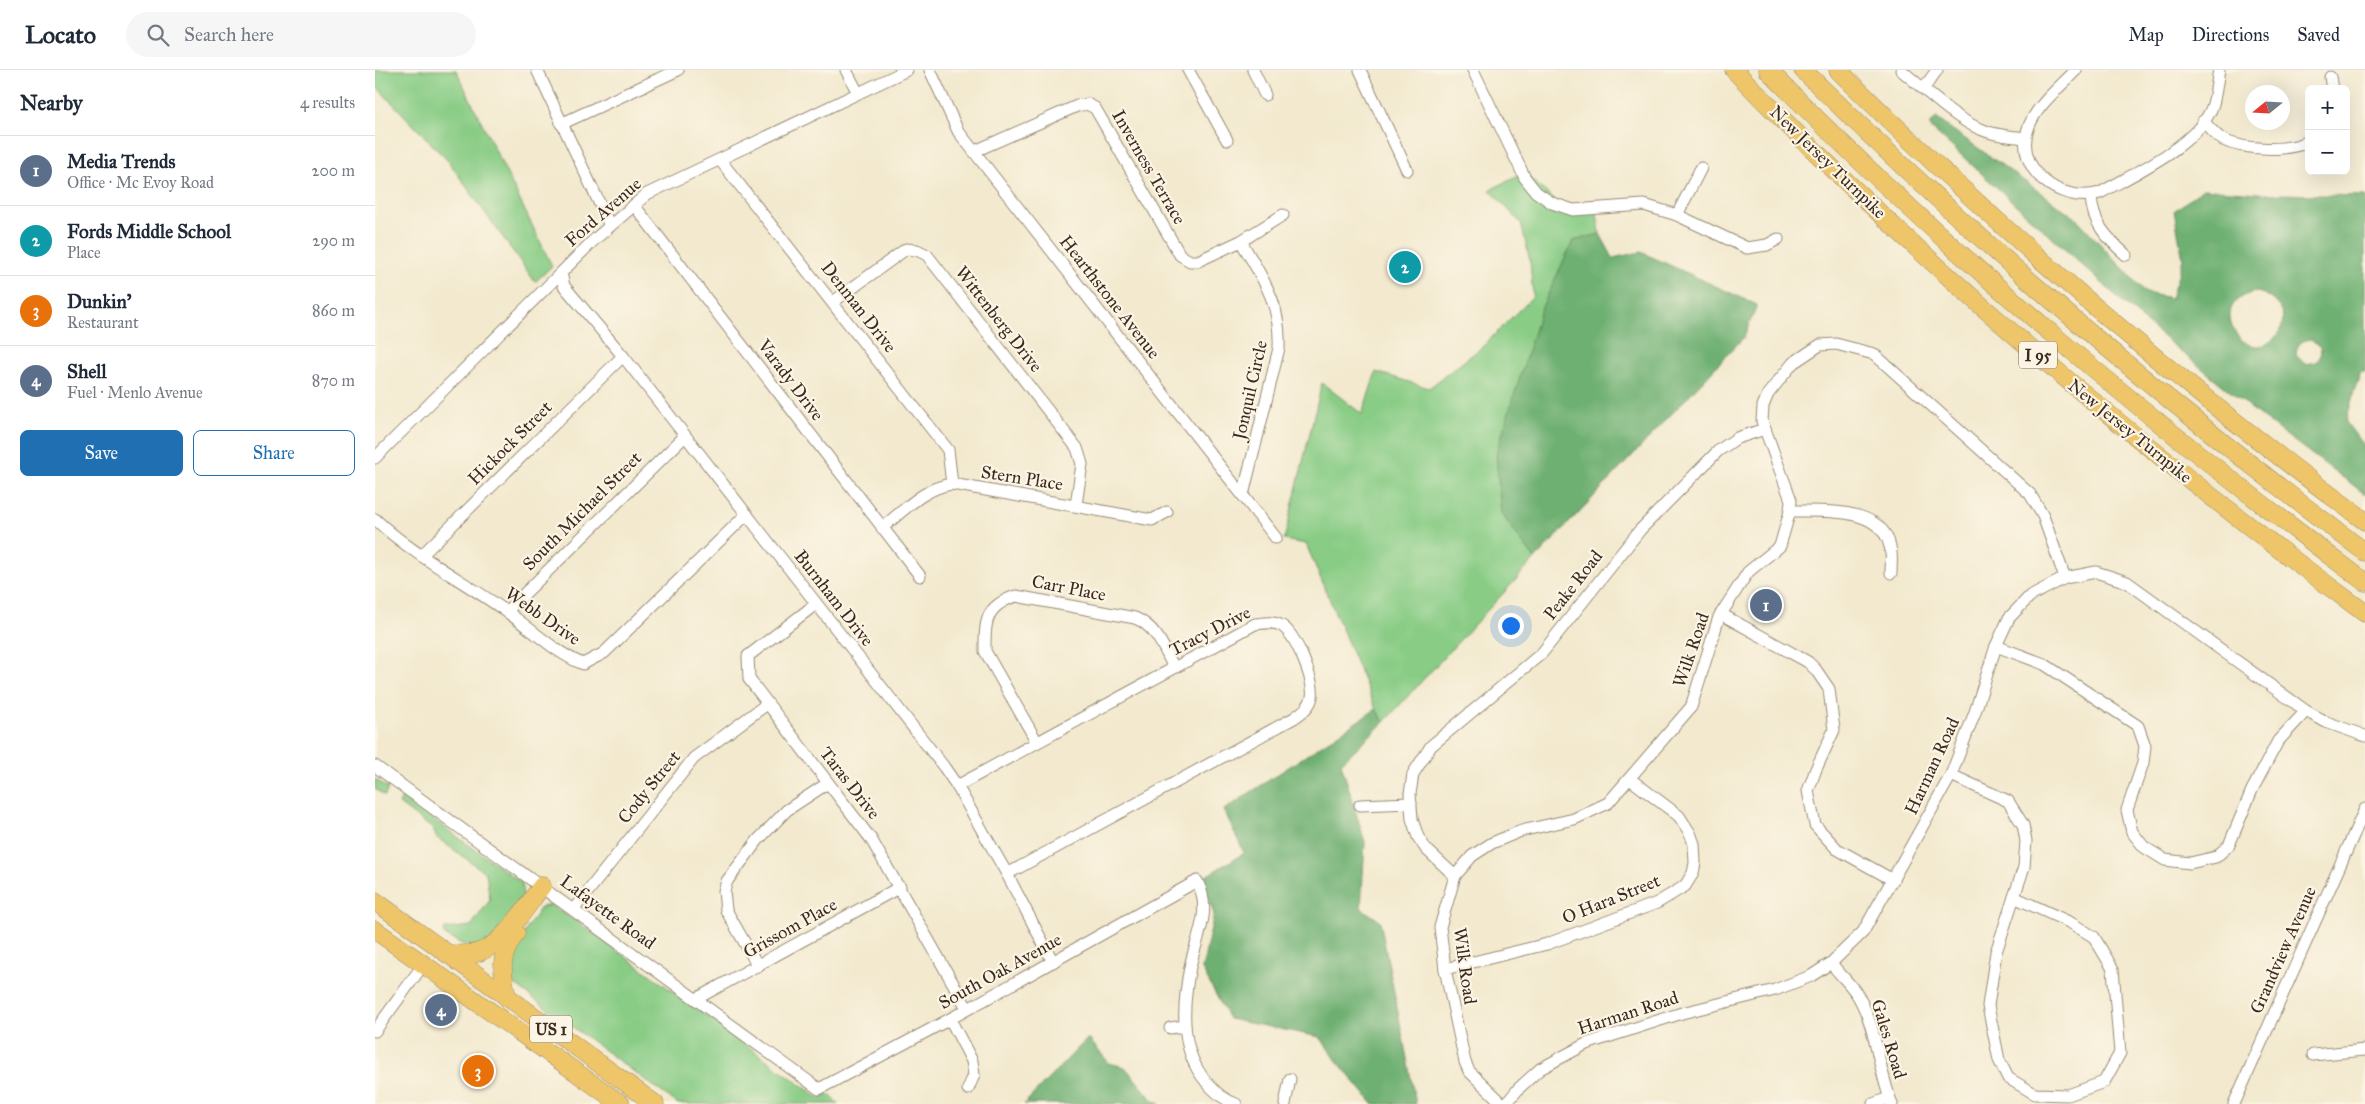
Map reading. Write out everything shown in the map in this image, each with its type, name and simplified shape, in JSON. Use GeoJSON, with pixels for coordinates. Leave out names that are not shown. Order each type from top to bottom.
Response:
{"type":"FeatureCollection","features":[{"type":"Feature","properties":{"kind":"highway","name":"New Jersey Turnpike"},"geometry":{"type":"LineString","coordinates":[[1734,70],[1817,154],[1925,255],[2071,384],[2218,502],[2365,613]]}},
{"type":"Feature","properties":{"kind":"highway","name":"New Jersey Turnpike"},"geometry":{"type":"LineString","coordinates":[[1768,70],[1944,239],[2080,358],[2241,489],[2365,582]]}},
{"type":"Feature","properties":{"kind":"highway"},"geometry":{"type":"LineString","coordinates":[[1803,70],[1906,170],[2034,287],[2181,410],[2365,552]]}},
{"type":"Feature","properties":{"kind":"highway"},"geometry":{"type":"LineString","coordinates":[[1838,70],[1920,149],[2050,268],[2196,391],[2365,521]]}},
{"type":"Feature","properties":{"kind":"highway"},"geometry":{"type":"LineString","coordinates":[[447,954],[473,954],[483,951],[497,942],[545,888]]}},
{"type":"Feature","properties":{"kind":"highway"},"geometry":{"type":"LineString","coordinates":[[507,998],[501,963],[506,947],[545,888]]}},
{"type":"Feature","properties":{"kind":"highway","name":"US 1"},"geometry":{"type":"LineString","coordinates":[[375,901],[655,1104]]}},
{"type":"Feature","properties":{"kind":"highway","name":"US 1"},"geometry":{"type":"LineString","coordinates":[[375,930],[621,1104]]}},
{"type":"Feature","properties":{"kind":"street"},"geometry":{"type":"LineString","coordinates":[[537,70],[610,226]]}},
{"type":"Feature","properties":{"kind":"street"},"geometry":{"type":"LineString","coordinates":[[561,124],[678,70]]}},
{"type":"Feature","properties":{"kind":"street"},"geometry":{"type":"LineString","coordinates":[[846,70],[858,94]]}},
{"type":"Feature","properties":{"kind":"street","name":"Ford Avenue"},"geometry":{"type":"LineString","coordinates":[[375,458],[561,273],[647,194],[907,70]]}},
{"type":"Feature","properties":{"kind":"street","name":"Hearthstone Avenue"},"geometry":{"type":"LineString","coordinates":[[930,70],[958,131],[1276,538]]}},
{"type":"Feature","properties":{"kind":"street"},"geometry":{"type":"LineString","coordinates":[[1188,70],[1227,140]]}},
{"type":"Feature","properties":{"kind":"street"},"geometry":{"type":"LineString","coordinates":[[1253,70],[1265,95]]}},
{"type":"Feature","properties":{"kind":"street"},"geometry":{"type":"LineString","coordinates":[[1360,70],[1407,170]]}},
{"type":"Feature","properties":{"kind":"street"},"geometry":{"type":"LineString","coordinates":[[1473,70],[1525,178],[1542,196],[1553,203],[1573,210],[1644,205],[1677,215],[1747,248],[1767,245],[1778,239]]}},
{"type":"Feature","properties":{"kind":"street"},"geometry":{"type":"LineString","coordinates":[[1901,70],[1966,121],[1981,130],[2025,138]]}},
{"type":"Feature","properties":{"kind":"street"},"geometry":{"type":"LineString","coordinates":[[1924,88],[1937,70]]}},
{"type":"Feature","properties":{"kind":"street"},"geometry":{"type":"LineString","coordinates":[[2076,70],[2035,113],[2025,138],[2029,160],[2041,179],[2053,188],[2069,194],[2091,196],[2100,193],[2174,150],[2194,134],[2213,106],[2219,70]]}},
{"type":"Feature","properties":{"kind":"street"},"geometry":{"type":"LineString","coordinates":[[2330,77],[2331,85]]}},
{"type":"Feature","properties":{"kind":"street","name":"Inverness Terrace"},"geometry":{"type":"LineString","coordinates":[[975,151],[1077,106],[1087,104],[1095,108],[1179,255],[1190,261],[1198,262],[1241,241],[1283,215]]}},
{"type":"Feature","properties":{"kind":"street"},"geometry":{"type":"LineString","coordinates":[[2203,121],[2221,139],[2241,146],[2299,146],[2305,143]]}},
{"type":"Feature","properties":{"kind":"street","name":"Denman Drive"},"geometry":{"type":"LineString","coordinates":[[721,160],[948,450],[952,484]]}},
{"type":"Feature","properties":{"kind":"street"},"geometry":{"type":"LineString","coordinates":[[1677,215],[1701,168]]}},
{"type":"Feature","properties":{"kind":"street"},"geometry":{"type":"LineString","coordinates":[[2091,196],[2095,220],[2106,237],[2126,256]]}},
{"type":"Feature","properties":{"kind":"street","name":"Varady Drive"},"geometry":{"type":"LineString","coordinates":[[634,205],[919,576]]}},
{"type":"Feature","properties":{"kind":"street","name":"Jonquil Circle"},"geometry":{"type":"LineString","coordinates":[[1241,241],[1275,301],[1280,328],[1279,348],[1243,495]]}},
{"type":"Feature","properties":{"kind":"street","name":"Wittenberg Drive"},"geometry":{"type":"LineString","coordinates":[[833,302],[905,249],[917,250],[927,255],[1077,448],[1082,464],[1076,505]]}},
{"type":"Feature","properties":{"kind":"street","name":"Burnham Drive"},"geometry":{"type":"LineString","coordinates":[[561,273],[564,286],[623,356],[684,437],[747,514],[957,786],[1007,874],[1053,962]]}},
{"type":"Feature","properties":{"kind":"street","name":"Wilk Road"},"geometry":{"type":"LineString","coordinates":[[1505,1104],[1469,1071],[1445,970],[1440,927],[1455,876],[1472,856],[1492,843],[1521,831],[1575,819],[1608,803],[1691,707],[1721,614],[1748,572],[1780,546],[1790,511],[1791,500],[1765,429],[1762,415],[1765,398],[1793,363],[1820,346],[1836,344],[1874,354],[2030,494],[2043,516],[2065,578]]}},
{"type":"Feature","properties":{"kind":"street","name":"Hickock Street"},"geometry":{"type":"LineString","coordinates":[[422,555],[623,356]]}},
{"type":"Feature","properties":{"kind":"street","name":"Peake Road"},"geometry":{"type":"LineString","coordinates":[[1455,876],[1426,849],[1418,837],[1413,818],[1410,794],[1413,774],[1431,746],[1542,653],[1640,530],[1717,451],[1737,438],[1765,429]]}},
{"type":"Feature","properties":{"kind":"street","name":"South Michael Street"},"geometry":{"type":"LineString","coordinates":[[508,612],[684,437]]}},
{"type":"Feature","properties":{"kind":"street","name":"Stern Place"},"geometry":{"type":"LineString","coordinates":[[882,528],[921,496],[940,485],[952,484],[1152,520],[1167,512]]}},
{"type":"Feature","properties":{"kind":"street"},"geometry":{"type":"LineString","coordinates":[[1790,511],[1851,512],[1869,520],[1883,531],[1891,551],[1891,573]]}},
{"type":"Feature","properties":{"kind":"street","name":"Webb Drive"},"geometry":{"type":"LineString","coordinates":[[375,519],[422,555],[508,612],[568,658],[583,664],[604,653],[747,514]]}},
{"type":"Feature","properties":{"kind":"street","name":"Harman Road"},"geometry":{"type":"LineString","coordinates":[[1505,1104],[1540,1069],[1586,1044],[1682,1013],[1775,990],[1803,979],[1831,963],[1863,932],[1951,775],[1975,712],[1996,646],[2009,618],[2030,596],[2065,578],[2096,572],[2127,582],[2306,711],[2326,722],[2365,736]]}},
{"type":"Feature","properties":{"kind":"street","name":"Carr Place"},"geometry":{"type":"LineString","coordinates":[[1037,742],[985,651],[985,634],[989,613],[1001,601],[1016,596],[1135,618],[1147,623],[1155,632],[1174,668]]}},
{"type":"Feature","properties":{"kind":"street","name":"Taras Drive"},"geometry":{"type":"LineString","coordinates":[[816,604],[748,656],[749,680],[871,839],[900,887],[967,1008]]}},
{"type":"Feature","properties":{"kind":"street"},"geometry":{"type":"LineString","coordinates":[[1721,614],[1808,662],[1829,689],[1834,730],[1808,791],[1815,825],[1837,849],[1893,880]]}},
{"type":"Feature","properties":{"kind":"street","name":"Tracy Drive"},"geometry":{"type":"LineString","coordinates":[[957,786],[1255,624],[1268,622],[1282,626],[1291,634],[1306,667],[1311,684],[1312,698],[1305,710],[1294,718],[1007,874]]}},
{"type":"Feature","properties":{"kind":"street"},"geometry":{"type":"LineString","coordinates":[[1996,646],[2044,664],[2138,726],[2145,746],[2143,763],[2127,810],[2132,832],[2144,847],[2165,860],[2190,863],[2216,857],[2229,845],[2252,790],[2278,741],[2306,711]]}},
{"type":"Feature","properties":{"kind":"street","name":"Cody Street"},"geometry":{"type":"LineString","coordinates":[[574,909],[694,758],[767,704]]}},
{"type":"Feature","properties":{"kind":"street","name":"Lafayette Road"},"geometry":{"type":"LineString","coordinates":[[375,766],[819,1089]]}},
{"type":"Feature","properties":{"kind":"street"},"geometry":{"type":"LineString","coordinates":[[1951,775],[2008,801],[2023,826],[2026,841],[2024,867],[2014,897],[1996,952],[1988,1006],[1999,1060],[2007,1078],[2035,1094],[2059,1095],[2068,1095],[2104,1082],[2120,1053],[2113,969],[2094,937],[2071,922],[2014,897]]}},
{"type":"Feature","properties":{"kind":"street","name":"O Hara Street"},"geometry":{"type":"LineString","coordinates":[[1445,970],[1547,944],[1657,903],[1685,886],[1693,873],[1695,863],[1694,844],[1690,833],[1679,816],[1630,779]]}},
{"type":"Feature","properties":{"kind":"street"},"geometry":{"type":"LineString","coordinates":[[758,966],[726,910],[724,891],[727,881],[758,840],[787,810],[828,783]]}},
{"type":"Feature","properties":{"kind":"street"},"geometry":{"type":"LineString","coordinates":[[1360,805],[1411,803]]}},
{"type":"Feature","properties":{"kind":"street","name":"Grandview Avenue"},"geometry":{"type":"LineString","coordinates":[[2234,1104],[2365,810]]}},
{"type":"Feature","properties":{"kind":"street","name":"South Oak Avenue"},"geometry":{"type":"LineString","coordinates":[[819,1089],[950,1019],[1197,882],[1201,890],[1205,913],[1190,967],[1185,1026]]}},
{"type":"Feature","properties":{"kind":"street","name":"Grissom Place"},"geometry":{"type":"LineString","coordinates":[[696,999],[900,887]]}},
{"type":"Feature","properties":{"kind":"street","name":"Gales Road"},"geometry":{"type":"LineString","coordinates":[[1831,963],[1858,996],[1873,1036],[1881,1074],[1891,1101]]}},
{"type":"Feature","properties":{"kind":"street"},"geometry":{"type":"LineString","coordinates":[[375,1031],[423,965]]}},
{"type":"Feature","properties":{"kind":"street"},"geometry":{"type":"LineString","coordinates":[[950,1019],[972,1061],[974,1075],[968,1088]]}},
{"type":"Feature","properties":{"kind":"street"},"geometry":{"type":"LineString","coordinates":[[1170,1028],[1185,1026],[1187,1048],[1200,1076],[1224,1100],[1236,1104]]}},
{"type":"Feature","properties":{"kind":"street"},"geometry":{"type":"LineString","coordinates":[[2313,1055],[2365,1050]]}},
{"type":"Feature","properties":{"kind":"street"},"geometry":{"type":"LineString","coordinates":[[1285,1104],[1290,1079]]}},
{"type":"Feature","properties":{"kind":"street"},"geometry":{"type":"LineString","coordinates":[[1873,1104],[1891,1101]]}},
{"type":"Feature","properties":{"kind":"green space"},"geometry":{"type":"Polygon","coordinates":[[[375,70],[456,70],[552,266],[535,282],[448,161],[375,85],[375,70]]]}},
{"type":"Feature","properties":{"kind":"green space"},"geometry":{"type":"Polygon","coordinates":[[[1936,118],[2076,218],[2146,293],[2171,298],[2183,259],[2174,211],[2203,189],[2273,194],[2365,196],[2365,372],[2361,372],[2346,422],[2365,448],[2365,494],[2263,418],[2147,324],[1929,126],[1936,118]],[[2256,292],[2239,298],[2231,308],[2230,320],[2235,332],[2243,341],[2254,346],[2266,344],[2278,334],[2283,320],[2279,307],[2275,302],[2270,297],[2256,292]],[[2311,339],[2302,342],[2297,348],[2296,355],[2305,364],[2317,362],[2321,355],[2320,347],[2311,339]]]}},
{"type":"Feature","properties":{"kind":"green space"},"geometry":{"type":"Polygon","coordinates":[[[1524,173],[1560,205],[1596,207],[1600,234],[1573,241],[1501,513],[1535,559],[1384,722],[1376,709],[1306,544],[1284,540],[1322,383],[1362,414],[1376,372],[1429,388],[1481,348],[1533,296],[1530,261],[1521,223],[1490,190],[1524,173]]]}},
{"type":"Feature","properties":{"kind":"green space"},"geometry":{"type":"Polygon","coordinates":[[[1600,234],[1613,258],[1641,252],[1757,305],[1744,337],[1535,559],[1501,513],[1496,454],[1541,309],[1573,241],[1600,234]]]}},
{"type":"Feature","properties":{"kind":"green space"},"geometry":{"type":"Polygon","coordinates":[[[1376,709],[1384,722],[1341,763],[1365,842],[1361,908],[1380,921],[1416,1104],[1373,1104],[1337,1061],[1320,1037],[1229,1019],[1202,969],[1214,914],[1201,879],[1244,853],[1224,810],[1376,709]]]}},
{"type":"Feature","properties":{"kind":"green space"},"geometry":{"type":"Polygon","coordinates":[[[375,779],[388,788],[385,796],[375,789],[375,779]]]}},
{"type":"Feature","properties":{"kind":"green space"},"geometry":{"type":"Polygon","coordinates":[[[402,797],[522,883],[523,897],[493,940],[479,947],[464,945],[443,934],[445,929],[471,926],[490,900],[486,873],[436,837],[433,829],[399,804],[402,797]]]}},
{"type":"Feature","properties":{"kind":"green space"},"geometry":{"type":"Polygon","coordinates":[[[551,905],[589,930],[819,1098],[829,1094],[839,1104],[678,1104],[511,982],[507,966],[513,950],[541,907],[551,905]]]}},
{"type":"Feature","properties":{"kind":"green space"},"geometry":{"type":"Polygon","coordinates":[[[1088,1038],[1109,1063],[1125,1067],[1151,1098],[1160,1104],[1024,1104],[1088,1038]]]}},
{"type":"Feature","properties":{"kind":"place","name":"Fords Middle School"},"geometry":{"type":"Point","coordinates":[1405,267]}},
{"type":"Feature","properties":{"kind":"place","name":"Media Trends"},"geometry":{"type":"Point","coordinates":[1766,605]}},
{"type":"Feature","properties":{"kind":"place","name":"Shell"},"geometry":{"type":"Point","coordinates":[441,1010]}},
{"type":"Feature","properties":{"kind":"place","name":"Dunkin'"},"geometry":{"type":"Point","coordinates":[478,1071]}}]}
